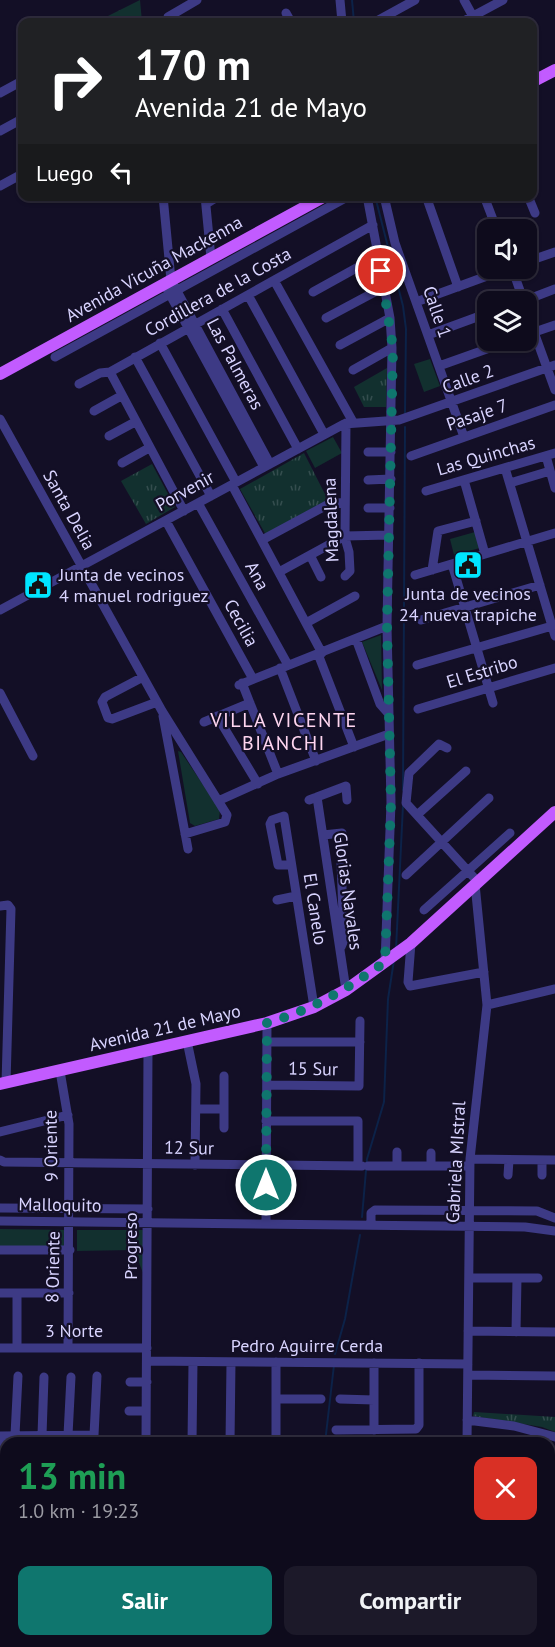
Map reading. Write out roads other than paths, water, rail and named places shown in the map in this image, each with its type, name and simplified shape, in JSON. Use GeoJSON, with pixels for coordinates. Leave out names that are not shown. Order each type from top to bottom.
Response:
{"type":"FeatureCollection","features":[{"type":"Feature","properties":{"kind":"main road"},"geometry":{"type":"LineString","coordinates":[[537,79],[555,70]]}},
{"type":"Feature","properties":{"kind":"main road","name":"Avenida Vicuña Mackenna"},"geometry":{"type":"LineString","coordinates":[[0,374],[171,287],[211,258],[316,201]]}},
{"type":"Feature","properties":{"kind":"main road","name":"Avenida 21 de Mayo"},"geometry":{"type":"LineString","coordinates":[[3,1084],[267,1023],[314,1008],[346,990],[411,944],[555,812]]}},
{"type":"Feature","properties":{"kind":"street"},"geometry":{"type":"LineString","coordinates":[[168,18],[171,14],[197,0]]}},
{"type":"Feature","properties":{"kind":"street"},"geometry":{"type":"LineString","coordinates":[[340,0],[342,18]]}},
{"type":"Feature","properties":{"kind":"street"},"geometry":{"type":"LineString","coordinates":[[381,18],[403,3],[416,0]]}},
{"type":"Feature","properties":{"kind":"street"},"geometry":{"type":"LineString","coordinates":[[464,0],[473,18]]}},
{"type":"Feature","properties":{"kind":"street"},"geometry":{"type":"LineString","coordinates":[[477,18],[503,0]]}},
{"type":"Feature","properties":{"kind":"street"},"geometry":{"type":"LineString","coordinates":[[286,13],[289,18]]}},
{"type":"Feature","properties":{"kind":"street"},"geometry":{"type":"LineString","coordinates":[[0,93],[18,83]]}},
{"type":"Feature","properties":{"kind":"street"},"geometry":{"type":"LineString","coordinates":[[0,131],[18,121]]}},
{"type":"Feature","properties":{"kind":"street"},"geometry":{"type":"LineString","coordinates":[[0,186],[18,176]]}},
{"type":"Feature","properties":{"kind":"street"},"geometry":{"type":"LineString","coordinates":[[163,201],[171,287]]}},
{"type":"Feature","properties":{"kind":"street"},"geometry":{"type":"LineString","coordinates":[[206,201],[211,258]]}},
{"type":"Feature","properties":{"kind":"street"},"geometry":{"type":"LineString","coordinates":[[55,357],[171,287],[339,201]]}},
{"type":"Feature","properties":{"kind":"street"},"geometry":{"type":"LineString","coordinates":[[368,201],[390,318],[393,348],[387,626],[392,957]]}},
{"type":"Feature","properties":{"kind":"street","name":"Calle 1"},"geometry":{"type":"LineString","coordinates":[[385,201],[391,229],[464,437]]}},
{"type":"Feature","properties":{"kind":"street"},"geometry":{"type":"LineString","coordinates":[[428,201],[458,287]]}},
{"type":"Feature","properties":{"kind":"street"},"geometry":{"type":"LineString","coordinates":[[486,201],[493,219]]}},
{"type":"Feature","properties":{"kind":"street"},"geometry":{"type":"LineString","coordinates":[[530,201],[535,213]]}},
{"type":"Feature","properties":{"kind":"street","name":"Cordillera de la Costa"},"geometry":{"type":"LineString","coordinates":[[79,384],[100,373],[110,372],[275,282],[279,276],[373,225]]}},
{"type":"Feature","properties":{"kind":"street"},"geometry":{"type":"LineString","coordinates":[[537,258],[555,252]]}},
{"type":"Feature","properties":{"kind":"street"},"geometry":{"type":"LineString","coordinates":[[313,292],[378,256]]}},
{"type":"Feature","properties":{"kind":"street"},"geometry":{"type":"LineString","coordinates":[[416,302],[480,279]]}},
{"type":"Feature","properties":{"kind":"street"},"geometry":{"type":"LineString","coordinates":[[275,282],[350,422]]}},
{"type":"Feature","properties":{"kind":"street","name":"Las Palmeras"},"geometry":{"type":"LineString","coordinates":[[171,287],[267,465]]}},
{"type":"Feature","properties":{"kind":"street"},"geometry":{"type":"LineString","coordinates":[[326,318],[384,287]]}},
{"type":"Feature","properties":{"kind":"street"},"geometry":{"type":"LineString","coordinates":[[537,297],[555,289]]}},
{"type":"Feature","properties":{"kind":"street"},"geometry":{"type":"LineString","coordinates":[[248,295],[324,434]]}},
{"type":"Feature","properties":{"kind":"street"},"geometry":{"type":"LineString","coordinates":[[222,309],[298,448]]}},
{"type":"Feature","properties":{"kind":"street"},"geometry":{"type":"LineString","coordinates":[[340,345],[390,318]]}},
{"type":"Feature","properties":{"kind":"street"},"geometry":{"type":"LineString","coordinates":[[428,335],[477,318]]}},
{"type":"Feature","properties":{"kind":"street"},"geometry":{"type":"LineString","coordinates":[[537,331],[555,325]]}},
{"type":"Feature","properties":{"kind":"street"},"geometry":{"type":"LineString","coordinates":[[160,343],[306,623],[320,653],[354,747]]}},
{"type":"Feature","properties":{"kind":"street"},"geometry":{"type":"LineString","coordinates":[[537,345],[551,367],[555,390]]}},
{"type":"Feature","properties":{"kind":"street"},"geometry":{"type":"LineString","coordinates":[[353,370],[393,348]]}},
{"type":"Feature","properties":{"kind":"street"},"geometry":{"type":"LineString","coordinates":[[439,366],[481,351]]}},
{"type":"Feature","properties":{"kind":"street"},"geometry":{"type":"LineString","coordinates":[[135,357],[211,496]]}},
{"type":"Feature","properties":{"kind":"street","name":"Calle 2"},"geometry":{"type":"LineString","coordinates":[[392,421],[551,367]]}},
{"type":"Feature","properties":{"kind":"street"},"geometry":{"type":"LineString","coordinates":[[110,372],[184,511]]}},
{"type":"Feature","properties":{"kind":"street"},"geometry":{"type":"LineString","coordinates":[[94,411],[121,396]]}},
{"type":"Feature","properties":{"kind":"street","name":"Pasaje 7"},"geometry":{"type":"LineString","coordinates":[[411,456],[555,405]]}},
{"type":"Feature","properties":{"kind":"street","name":"Santa Delia"},"geometry":{"type":"LineString","coordinates":[[0,419],[159,706],[218,801]]}},
{"type":"Feature","properties":{"kind":"street","name":"Porvenir"},"geometry":{"type":"LineString","coordinates":[[0,610],[324,434],[350,422],[392,421]]}},
{"type":"Feature","properties":{"kind":"street"},"geometry":{"type":"LineString","coordinates":[[109,436],[135,422]]}},
{"type":"Feature","properties":{"kind":"street","name":"Magdalena"},"geometry":{"type":"LineString","coordinates":[[345,576],[350,571],[345,536],[345,502],[350,422]]}},
{"type":"Feature","properties":{"kind":"street"},"geometry":{"type":"LineString","coordinates":[[122,463],[149,448]]}},
{"type":"Feature","properties":{"kind":"street"},"geometry":{"type":"LineString","coordinates":[[368,452],[391,452]]}},
{"type":"Feature","properties":{"kind":"street"},"geometry":{"type":"LineString","coordinates":[[550,454],[550,471],[555,488]]}},
{"type":"Feature","properties":{"kind":"street","name":"Las Quinchas"},"geometry":{"type":"LineString","coordinates":[[426,491],[550,454]]}},
{"type":"Feature","properties":{"kind":"street"},"geometry":{"type":"LineString","coordinates":[[505,468],[555,636]]}},
{"type":"Feature","properties":{"kind":"street","name":"Las Quinchas"},"geometry":{"type":"LineString","coordinates":[[510,483],[550,471]]}},
{"type":"Feature","properties":{"kind":"street"},"geometry":{"type":"LineString","coordinates":[[369,480],[391,480]]}},
{"type":"Feature","properties":{"kind":"street"},"geometry":{"type":"LineString","coordinates":[[464,480],[485,554]]}},
{"type":"Feature","properties":{"kind":"street"},"geometry":{"type":"LineString","coordinates":[[262,540],[327,505],[345,502]]}},
{"type":"Feature","properties":{"kind":"street","name":"Ana"},"geometry":{"type":"LineString","coordinates":[[198,503],[284,667],[316,760]]}},
{"type":"Feature","properties":{"kind":"street"},"geometry":{"type":"LineString","coordinates":[[368,508],[390,508]]}},
{"type":"Feature","properties":{"kind":"street","name":"Cecilia"},"geometry":{"type":"LineString","coordinates":[[166,521],[253,679]]}},
{"type":"Feature","properties":{"kind":"street"},"geometry":{"type":"LineString","coordinates":[[432,570],[438,531],[476,521]]}},
{"type":"Feature","properties":{"kind":"street"},"geometry":{"type":"LineString","coordinates":[[415,575],[555,533]]}},
{"type":"Feature","properties":{"kind":"street"},"geometry":{"type":"LineString","coordinates":[[279,572],[345,536],[390,535]]}},
{"type":"Feature","properties":{"kind":"street"},"geometry":{"type":"LineString","coordinates":[[310,555],[321,577]]}},
{"type":"Feature","properties":{"kind":"street"},"geometry":{"type":"LineString","coordinates":[[452,564],[493,703]]}},
{"type":"Feature","properties":{"kind":"street"},"geometry":{"type":"LineString","coordinates":[[421,620],[540,585]]}},
{"type":"Feature","properties":{"kind":"street"},"geometry":{"type":"LineString","coordinates":[[306,623],[355,596]]}},
{"type":"Feature","properties":{"kind":"street"},"geometry":{"type":"LineString","coordinates":[[417,665],[477,648],[552,620]]}},
{"type":"Feature","properties":{"kind":"street"},"geometry":{"type":"LineString","coordinates":[[278,774],[250,703],[240,684],[387,626]]}},
{"type":"Feature","properties":{"kind":"street"},"geometry":{"type":"LineString","coordinates":[[356,639],[380,704],[388,713]]}},
{"type":"Feature","properties":{"kind":"street","name":"El Estribo"},"geometry":{"type":"LineString","coordinates":[[418,709],[555,668]]}},
{"type":"Feature","properties":{"kind":"street"},"geometry":{"type":"LineString","coordinates":[[143,677],[105,697],[102,702],[108,718],[112,719],[159,706],[188,849]]}},
{"type":"Feature","properties":{"kind":"street"},"geometry":{"type":"LineString","coordinates":[[0,693],[33,756]]}},
{"type":"Feature","properties":{"kind":"street"},"geometry":{"type":"LineString","coordinates":[[204,722],[250,703]]}},
{"type":"Feature","properties":{"kind":"street"},"geometry":{"type":"LineString","coordinates":[[217,716],[258,784]]}},
{"type":"Feature","properties":{"kind":"street"},"geometry":{"type":"LineString","coordinates":[[185,834],[228,819],[218,801],[278,774],[389,734]]}},
{"type":"Feature","properties":{"kind":"street"},"geometry":{"type":"LineString","coordinates":[[169,749],[177,742],[182,744]]}},
{"type":"Feature","properties":{"kind":"street"},"geometry":{"type":"LineString","coordinates":[[447,748],[439,744],[409,773],[406,803],[468,871],[476,883]]}},
{"type":"Feature","properties":{"kind":"street"},"geometry":{"type":"LineString","coordinates":[[417,815],[466,771]]}},
{"type":"Feature","properties":{"kind":"street","name":"Glorias Navales"},"geometry":{"type":"LineString","coordinates":[[346,990],[323,836],[313,798],[346,786],[347,800]]}},
{"type":"Feature","properties":{"kind":"street"},"geometry":{"type":"LineString","coordinates":[[406,875],[489,798]]}},
{"type":"Feature","properties":{"kind":"street","name":"El Canelo"},"geometry":{"type":"LineString","coordinates":[[291,865],[278,865],[270,824],[272,820],[284,816],[314,1008]]}},
{"type":"Feature","properties":{"kind":"street"},"geometry":{"type":"LineString","coordinates":[[323,836],[342,833]]}},
{"type":"Feature","properties":{"kind":"street"},"geometry":{"type":"LineString","coordinates":[[424,910],[510,833]]}},
{"type":"Feature","properties":{"kind":"street"},"geometry":{"type":"LineString","coordinates":[[327,864],[344,862],[344,940],[340,949]]}},
{"type":"Feature","properties":{"kind":"street","name":"Gabriela MIstral"},"geometry":{"type":"LineString","coordinates":[[466,1437],[470,1163],[487,1005],[476,883]]}},
{"type":"Feature","properties":{"kind":"street"},"geometry":{"type":"LineString","coordinates":[[277,900],[296,896]]}},
{"type":"Feature","properties":{"kind":"street"},"geometry":{"type":"LineString","coordinates":[[0,906],[8,905],[11,908],[3,1084]]}},
{"type":"Feature","properties":{"kind":"street"},"geometry":{"type":"LineString","coordinates":[[411,944],[408,980],[411,986],[484,972]]}},
{"type":"Feature","properties":{"kind":"street"},"geometry":{"type":"LineString","coordinates":[[487,1005],[555,989]]}},
{"type":"Feature","properties":{"kind":"street"},"geometry":{"type":"LineString","coordinates":[[267,1042],[360,1042],[360,1021]]}},
{"type":"Feature","properties":{"kind":"street"},"geometry":{"type":"LineString","coordinates":[[266,1224],[267,1023]]}},
{"type":"Feature","properties":{"kind":"street"},"geometry":{"type":"LineString","coordinates":[[187,1041],[196,1084],[195,1165]]}},
{"type":"Feature","properties":{"kind":"street","name":"15 Sur"},"geometry":{"type":"LineString","coordinates":[[267,1085],[359,1086],[360,1042]]}},
{"type":"Feature","properties":{"kind":"street","name":"Progreso"},"geometry":{"type":"LineString","coordinates":[[146,1437],[148,1050]]}},
{"type":"Feature","properties":{"kind":"street","name":"9 Oriente"},"geometry":{"type":"LineString","coordinates":[[60,1071],[68,1115],[70,1222]]}},
{"type":"Feature","properties":{"kind":"street"},"geometry":{"type":"LineString","coordinates":[[224,1076],[224,1128]]}},
{"type":"Feature","properties":{"kind":"street"},"geometry":{"type":"LineString","coordinates":[[195,1109],[224,1109]]}},
{"type":"Feature","properties":{"kind":"street"},"geometry":{"type":"LineString","coordinates":[[0,1132],[68,1115]]}},
{"type":"Feature","properties":{"kind":"street"},"geometry":{"type":"LineString","coordinates":[[266,1121],[358,1120],[362,1166]]}},
{"type":"Feature","properties":{"kind":"street"},"geometry":{"type":"LineString","coordinates":[[397,1152],[397,1166]]}},
{"type":"Feature","properties":{"kind":"street"},"geometry":{"type":"LineString","coordinates":[[431,1153],[431,1166]]}},
{"type":"Feature","properties":{"kind":"street","name":"12 Sur"},"geometry":{"type":"LineString","coordinates":[[0,1160],[266,1166],[431,1166],[509,1160],[555,1160]]}},
{"type":"Feature","properties":{"kind":"street"},"geometry":{"type":"LineString","coordinates":[[508,1175],[509,1160]]}},
{"type":"Feature","properties":{"kind":"street"},"geometry":{"type":"LineString","coordinates":[[542,1160],[542,1175]]}},
{"type":"Feature","properties":{"kind":"street"},"geometry":{"type":"LineString","coordinates":[[0,1208],[148,1209]]}},
{"type":"Feature","properties":{"kind":"street"},"geometry":{"type":"LineString","coordinates":[[371,1225],[371,1213],[375,1210],[537,1211],[555,1218]]}},
{"type":"Feature","properties":{"kind":"street","name":"Malloquito"},"geometry":{"type":"LineString","coordinates":[[0,1221],[538,1227],[555,1231]]}},
{"type":"Feature","properties":{"kind":"street","name":"8 Oriente"},"geometry":{"type":"LineString","coordinates":[[68,1348],[70,1222]]}},
{"type":"Feature","properties":{"kind":"street"},"geometry":{"type":"LineString","coordinates":[[0,1250],[70,1250]]}},
{"type":"Feature","properties":{"kind":"street"},"geometry":{"type":"LineString","coordinates":[[469,1278],[538,1278]]}},
{"type":"Feature","properties":{"kind":"street"},"geometry":{"type":"LineString","coordinates":[[516,1332],[517,1278]]}},
{"type":"Feature","properties":{"kind":"street"},"geometry":{"type":"LineString","coordinates":[[0,1293],[69,1293]]}},
{"type":"Feature","properties":{"kind":"street"},"geometry":{"type":"LineString","coordinates":[[17,1293],[17,1348]]}},
{"type":"Feature","properties":{"kind":"street"},"geometry":{"type":"LineString","coordinates":[[468,1331],[555,1332]]}},
{"type":"Feature","properties":{"kind":"street","name":"3 Norte"},"geometry":{"type":"LineString","coordinates":[[0,1348],[147,1348]]}},
{"type":"Feature","properties":{"kind":"street","name":"Pedro Aguirre Cerda"},"geometry":{"type":"LineString","coordinates":[[147,1361],[468,1364]]}},
{"type":"Feature","properties":{"kind":"street"},"geometry":{"type":"LineString","coordinates":[[192,1437],[193,1362]]}},
{"type":"Feature","properties":{"kind":"street"},"geometry":{"type":"LineString","coordinates":[[230,1437],[231,1362]]}},
{"type":"Feature","properties":{"kind":"street"},"geometry":{"type":"LineString","coordinates":[[276,1362],[276,1437]]}},
{"type":"Feature","properties":{"kind":"street"},"geometry":{"type":"LineString","coordinates":[[374,1363],[374,1430]]}},
{"type":"Feature","properties":{"kind":"street"},"geometry":{"type":"LineString","coordinates":[[336,1430],[417,1428],[419,1363]]}},
{"type":"Feature","properties":{"kind":"street"},"geometry":{"type":"LineString","coordinates":[[468,1375],[555,1376]]}},
{"type":"Feature","properties":{"kind":"street"},"geometry":{"type":"LineString","coordinates":[[15,1435],[18,1376]]}},
{"type":"Feature","properties":{"kind":"street"},"geometry":{"type":"LineString","coordinates":[[34,1437],[94,1435],[97,1376]]}},
{"type":"Feature","properties":{"kind":"street"},"geometry":{"type":"LineString","coordinates":[[42,1435],[44,1377]]}},
{"type":"Feature","properties":{"kind":"street"},"geometry":{"type":"LineString","coordinates":[[68,1435],[71,1377]]}},
{"type":"Feature","properties":{"kind":"street"},"geometry":{"type":"LineString","coordinates":[[130,1382],[147,1382]]}},
{"type":"Feature","properties":{"kind":"street"},"geometry":{"type":"LineString","coordinates":[[276,1399],[321,1398]]}},
{"type":"Feature","properties":{"kind":"street"},"geometry":{"type":"LineString","coordinates":[[340,1399],[374,1400]]}},
{"type":"Feature","properties":{"kind":"street"},"geometry":{"type":"LineString","coordinates":[[129,1411],[147,1412]]}},
{"type":"Feature","properties":{"kind":"street"},"geometry":{"type":"LineString","coordinates":[[467,1420],[514,1426],[555,1437]]}},
{"type":"Feature","properties":{"kind":"street"},"geometry":{"type":"LineString","coordinates":[[0,1436],[21,1437]]}},
{"type":"Feature","properties":{"kind":"waterway"},"geometry":{"type":"LineString","coordinates":[[352,0],[354,18]]}},
{"type":"Feature","properties":{"kind":"waterway"},"geometry":{"type":"LineString","coordinates":[[376,201],[403,306],[406,329],[405,413]]}},
{"type":"Feature","properties":{"kind":"waterway"},"geometry":{"type":"LineString","coordinates":[[403,790],[405,427]]}},
{"type":"Feature","properties":{"kind":"waterway"},"geometry":{"type":"LineString","coordinates":[[396,949],[403,805]]}},
{"type":"Feature","properties":{"kind":"waterway"},"geometry":{"type":"LineString","coordinates":[[362,1217],[367,1159],[384,1102],[388,999],[394,960]]}},
{"type":"Feature","properties":{"kind":"waterway"},"geometry":{"type":"LineString","coordinates":[[335,1354],[345,1319],[360,1235]]}},
{"type":"Feature","properties":{"kind":"waterway"},"geometry":{"type":"LineString","coordinates":[[326,1437],[334,1365]]}},
{"type":"Feature","properties":{"kind":"place","name":"Junta de vecinos 24 nueva trapiche"},"geometry":{"type":"Point","coordinates":[468,565]}},
{"type":"Feature","properties":{"kind":"place","name":"Junta de vecinos 4 manuel rodriguez"},"geometry":{"type":"Point","coordinates":[38,585]}},
{"type":"Feature","properties":{"kind":"district","name":"VILLA VICENTE BIANCHI"},"geometry":{"type":"Point","coordinates":[284,732]}}]}
